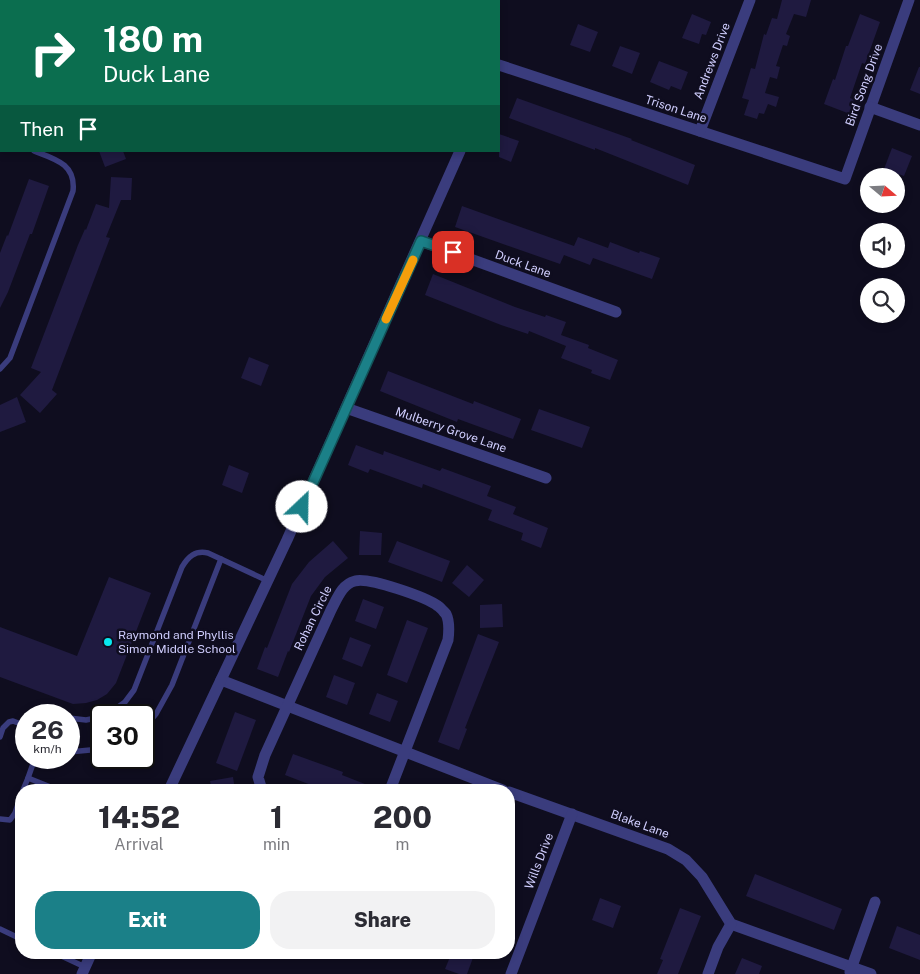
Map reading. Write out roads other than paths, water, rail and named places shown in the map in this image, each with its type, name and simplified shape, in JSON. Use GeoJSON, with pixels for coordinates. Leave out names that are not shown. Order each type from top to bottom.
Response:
{"type":"FeatureCollection","features":[{"type":"Feature","properties":{"kind":"street","name":"Andrews Drive"},"geometry":{"type":"LineString","coordinates":[[700,131],[750,0]]}},
{"type":"Feature","properties":{"kind":"street","name":"Bird Song Drive"},"geometry":{"type":"LineString","coordinates":[[845,179],[909,0]]}},
{"type":"Feature","properties":{"kind":"street","name":"Trison Lane"},"geometry":{"type":"LineString","coordinates":[[500,65],[845,179]]}},
{"type":"Feature","properties":{"kind":"street"},"geometry":{"type":"LineString","coordinates":[[870,107],[920,125]]}},
{"type":"Feature","properties":{"kind":"street"},"geometry":{"type":"LineString","coordinates":[[172,784],[268,581],[460,152]]}},
{"type":"Feature","properties":{"kind":"street","name":"Duck Lane"},"geometry":{"type":"LineString","coordinates":[[421,241],[616,312]]}},
{"type":"Feature","properties":{"kind":"street","name":"Mulberry Grove Lane"},"geometry":{"type":"LineString","coordinates":[[346,408],[546,478]]}},
{"type":"Feature","properties":{"kind":"street","name":"Rohan Circle"},"geometry":{"type":"LineString","coordinates":[[260,784],[258,777],[265,755],[331,610],[343,588],[354,581],[366,580],[380,583],[439,606],[447,616],[450,629],[448,640],[392,784]]}},
{"type":"Feature","properties":{"kind":"street"},"geometry":{"type":"LineString","coordinates":[[221,680],[488,784]]}},
{"type":"Feature","properties":{"kind":"street","name":"Blake Lane"},"geometry":{"type":"LineString","coordinates":[[515,794],[668,849],[686,860],[702,877],[731,924]]}},
{"type":"Feature","properties":{"kind":"street","name":"Wills Drive"},"geometry":{"type":"LineString","coordinates":[[511,974],[572,814]]}},
{"type":"Feature","properties":{"kind":"street"},"geometry":{"type":"LineString","coordinates":[[850,970],[875,902]]}},
{"type":"Feature","properties":{"kind":"street"},"geometry":{"type":"LineString","coordinates":[[708,974],[718,947],[731,924],[850,970],[872,974]]}},
{"type":"Feature","properties":{"kind":"lane"},"geometry":{"type":"LineString","coordinates":[[0,369],[7,362],[12,352],[73,191],[73,178],[67,167],[36,152]]}},
{"type":"Feature","properties":{"kind":"lane"},"geometry":{"type":"LineString","coordinates":[[123,704],[137,684],[185,562],[192,554],[202,552],[268,581]]}},
{"type":"Feature","properties":{"kind":"lane"},"geometry":{"type":"LineString","coordinates":[[155,715],[172,685],[221,559]]}},
{"type":"Feature","properties":{"kind":"lane"},"geometry":{"type":"LineString","coordinates":[[0,737],[3,728],[9,722],[15,721]]}},
{"type":"Feature","properties":{"kind":"lane"},"geometry":{"type":"LineString","coordinates":[[26,784],[31,769]]}},
{"type":"Feature","properties":{"kind":"lane"},"geometry":{"type":"LineString","coordinates":[[28,778],[43,784]]}},
{"type":"Feature","properties":{"kind":"lane"},"geometry":{"type":"LineString","coordinates":[[0,819],[10,820],[15,811]]}},
{"type":"Feature","properties":{"kind":"lane"},"geometry":{"type":"LineString","coordinates":[[0,929],[15,936]]}},
{"type":"Feature","properties":{"kind":"lane"},"geometry":{"type":"LineString","coordinates":[[65,959],[84,970]]}},
{"type":"Feature","properties":{"kind":"place","name":"Raymond and Phyllis Simon Middle School"},"geometry":{"type":"Point","coordinates":[108,642]}}]}
